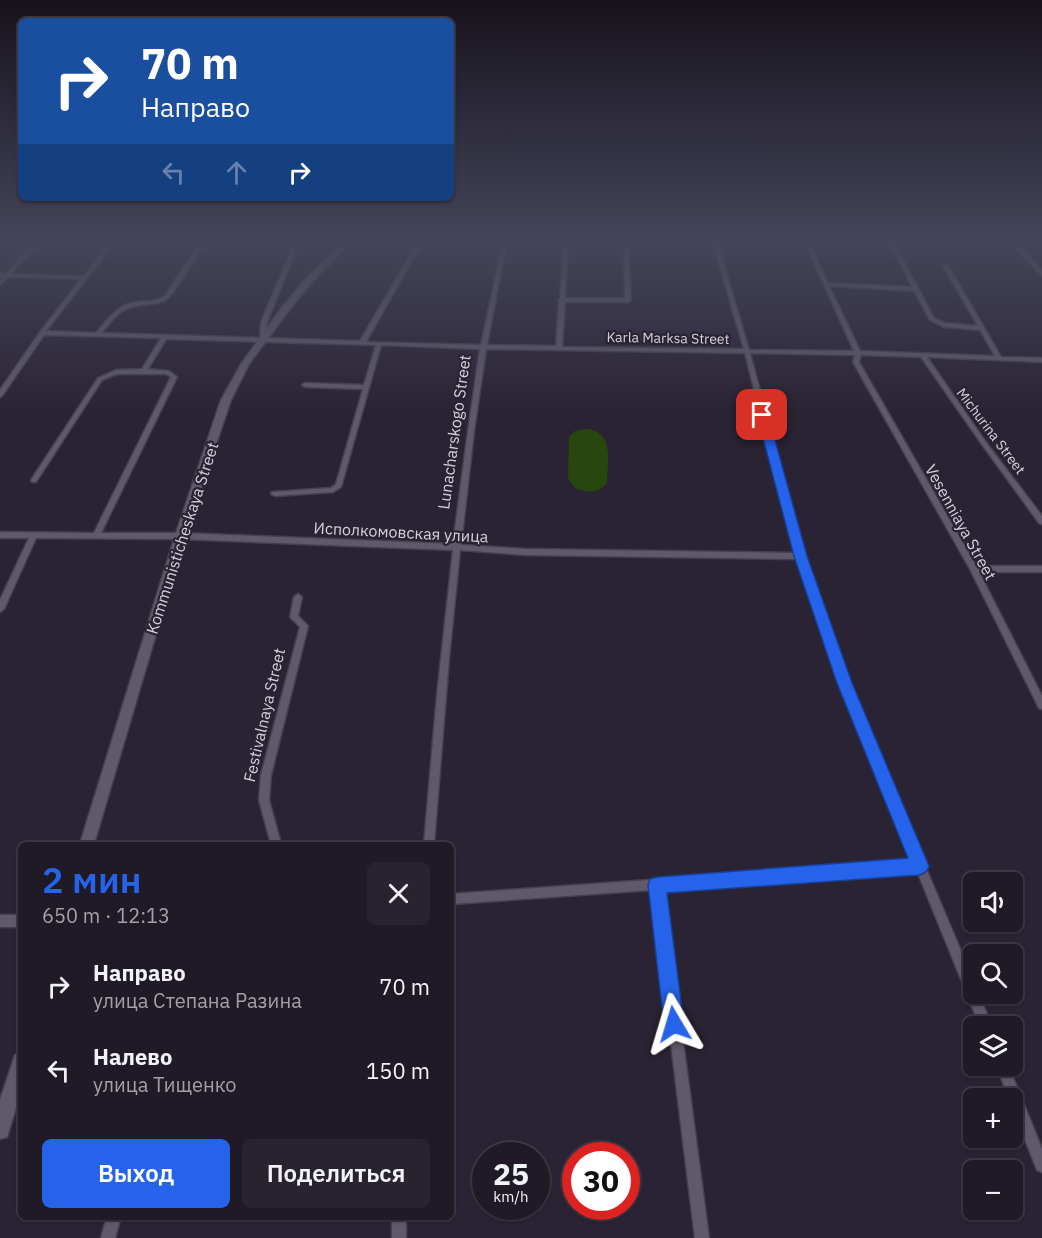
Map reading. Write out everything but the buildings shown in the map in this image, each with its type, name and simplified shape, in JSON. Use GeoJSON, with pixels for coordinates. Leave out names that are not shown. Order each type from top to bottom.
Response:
{"type":"FeatureCollection","features":[{"type":"Feature","properties":{"kind":"main road"},"geometry":{"type":"LineString","coordinates":[[264,338],[295,299]]}},
{"type":"Feature","properties":{"kind":"main road","name":"Kommunisticheskaya Street"},"geometry":{"type":"LineString","coordinates":[[88,842],[180,536],[226,400],[245,364],[264,338]]}},
{"type":"Feature","properties":{"kind":"main road"},"geometry":{"type":"LineString","coordinates":[[1,1122],[18,1070]]}},
{"type":"Feature","properties":{"kind":"street"},"geometry":{"type":"LineString","coordinates":[[0,395],[68,299]]}},
{"type":"Feature","properties":{"kind":"street"},"geometry":{"type":"LineString","coordinates":[[97,335],[117,312],[126,306],[164,299]]}},
{"type":"Feature","properties":{"kind":"street","name":"Kommunisticheskaya Street"},"geometry":{"type":"LineString","coordinates":[[264,338],[264,322],[274,299]]}},
{"type":"Feature","properties":{"kind":"street"},"geometry":{"type":"LineString","coordinates":[[362,343],[388,299]]}},
{"type":"Feature","properties":{"kind":"street","name":"Lunacharskogo Street"},"geometry":{"type":"LineString","coordinates":[[429,842],[449,610],[468,442],[493,299]]}},
{"type":"Feature","properties":{"kind":"street"},"geometry":{"type":"LineString","coordinates":[[559,348],[561,300],[628,299]]}},
{"type":"Feature","properties":{"kind":"street"},"geometry":{"type":"LineString","coordinates":[[731,299],[800,556],[844,683],[982,1016]]}},
{"type":"Feature","properties":{"kind":"street","name":"Vesenniaya Street"},"geometry":{"type":"LineString","coordinates":[[833,299],[858,353],[856,362],[974,569],[1042,705]]}},
{"type":"Feature","properties":{"kind":"street"},"geometry":{"type":"LineString","coordinates":[[920,299],[937,323],[982,328]]}},
{"type":"Feature","properties":{"kind":"street"},"geometry":{"type":"LineString","coordinates":[[965,299],[999,358]]}},
{"type":"Feature","properties":{"kind":"street","name":"Karla Marksa Street"},"geometry":{"type":"LineString","coordinates":[[42,333],[264,338],[379,344],[858,353],[1042,360]]}},
{"type":"Feature","properties":{"kind":"street"},"geometry":{"type":"LineString","coordinates":[[144,371],[165,336]]}},
{"type":"Feature","properties":{"kind":"street"},"geometry":{"type":"LineString","coordinates":[[275,494],[333,490],[339,485],[379,344]]}},
{"type":"Feature","properties":{"kind":"street","name":"Michurina Street"},"geometry":{"type":"LineString","coordinates":[[922,355],[1042,520]]}},
{"type":"Feature","properties":{"kind":"street"},"geometry":{"type":"LineString","coordinates":[[34,480],[100,379],[106,374],[168,372],[174,377],[96,536]]}},
{"type":"Feature","properties":{"kind":"street"},"geometry":{"type":"LineString","coordinates":[[305,385],[366,387]]}},
{"type":"Feature","properties":{"kind":"street","name":"Исполкомовская улица"},"geometry":{"type":"LineString","coordinates":[[0,535],[180,536],[457,547],[526,552],[800,556]]}},
{"type":"Feature","properties":{"kind":"street"},"geometry":{"type":"LineString","coordinates":[[0,609],[34,536]]}},
{"type":"Feature","properties":{"kind":"street"},"geometry":{"type":"LineString","coordinates":[[974,569],[1042,569]]}},
{"type":"Feature","properties":{"kind":"street","name":"Festivalnaya Street"},"geometry":{"type":"LineString","coordinates":[[275,842],[264,800],[266,775],[304,626],[294,617],[298,597]]}},
{"type":"Feature","properties":{"kind":"street"},"geometry":{"type":"LineString","coordinates":[[454,899],[920,866]]}},
{"type":"Feature","properties":{"kind":"street"},"geometry":{"type":"LineString","coordinates":[[657,885],[702,1238]]}},
{"type":"Feature","properties":{"kind":"street"},"geometry":{"type":"LineString","coordinates":[[0,921],[18,921]]}},
{"type":"Feature","properties":{"kind":"street"},"geometry":{"type":"LineString","coordinates":[[1006,1076],[1042,1165]]}},
{"type":"Feature","properties":{"kind":"street"},"geometry":{"type":"LineString","coordinates":[[108,1238],[113,1220]]}},
{"type":"Feature","properties":{"kind":"street"},"geometry":{"type":"LineString","coordinates":[[399,1220],[399,1238]]}},
{"type":"Feature","properties":{"kind":"green space"},"geometry":{"type":"Polygon","coordinates":[[[586,429],[601,435],[605,441],[608,456],[607,482],[601,489],[593,491],[575,488],[568,478],[569,437],[575,431],[586,429]]]}},
{"type":"Feature","properties":{"kind":"route"},"geometry":{"type":"LineString","coordinates":[[674,1024],[657,885],[920,866],[844,683],[800,556],[762,415]]}}]}
